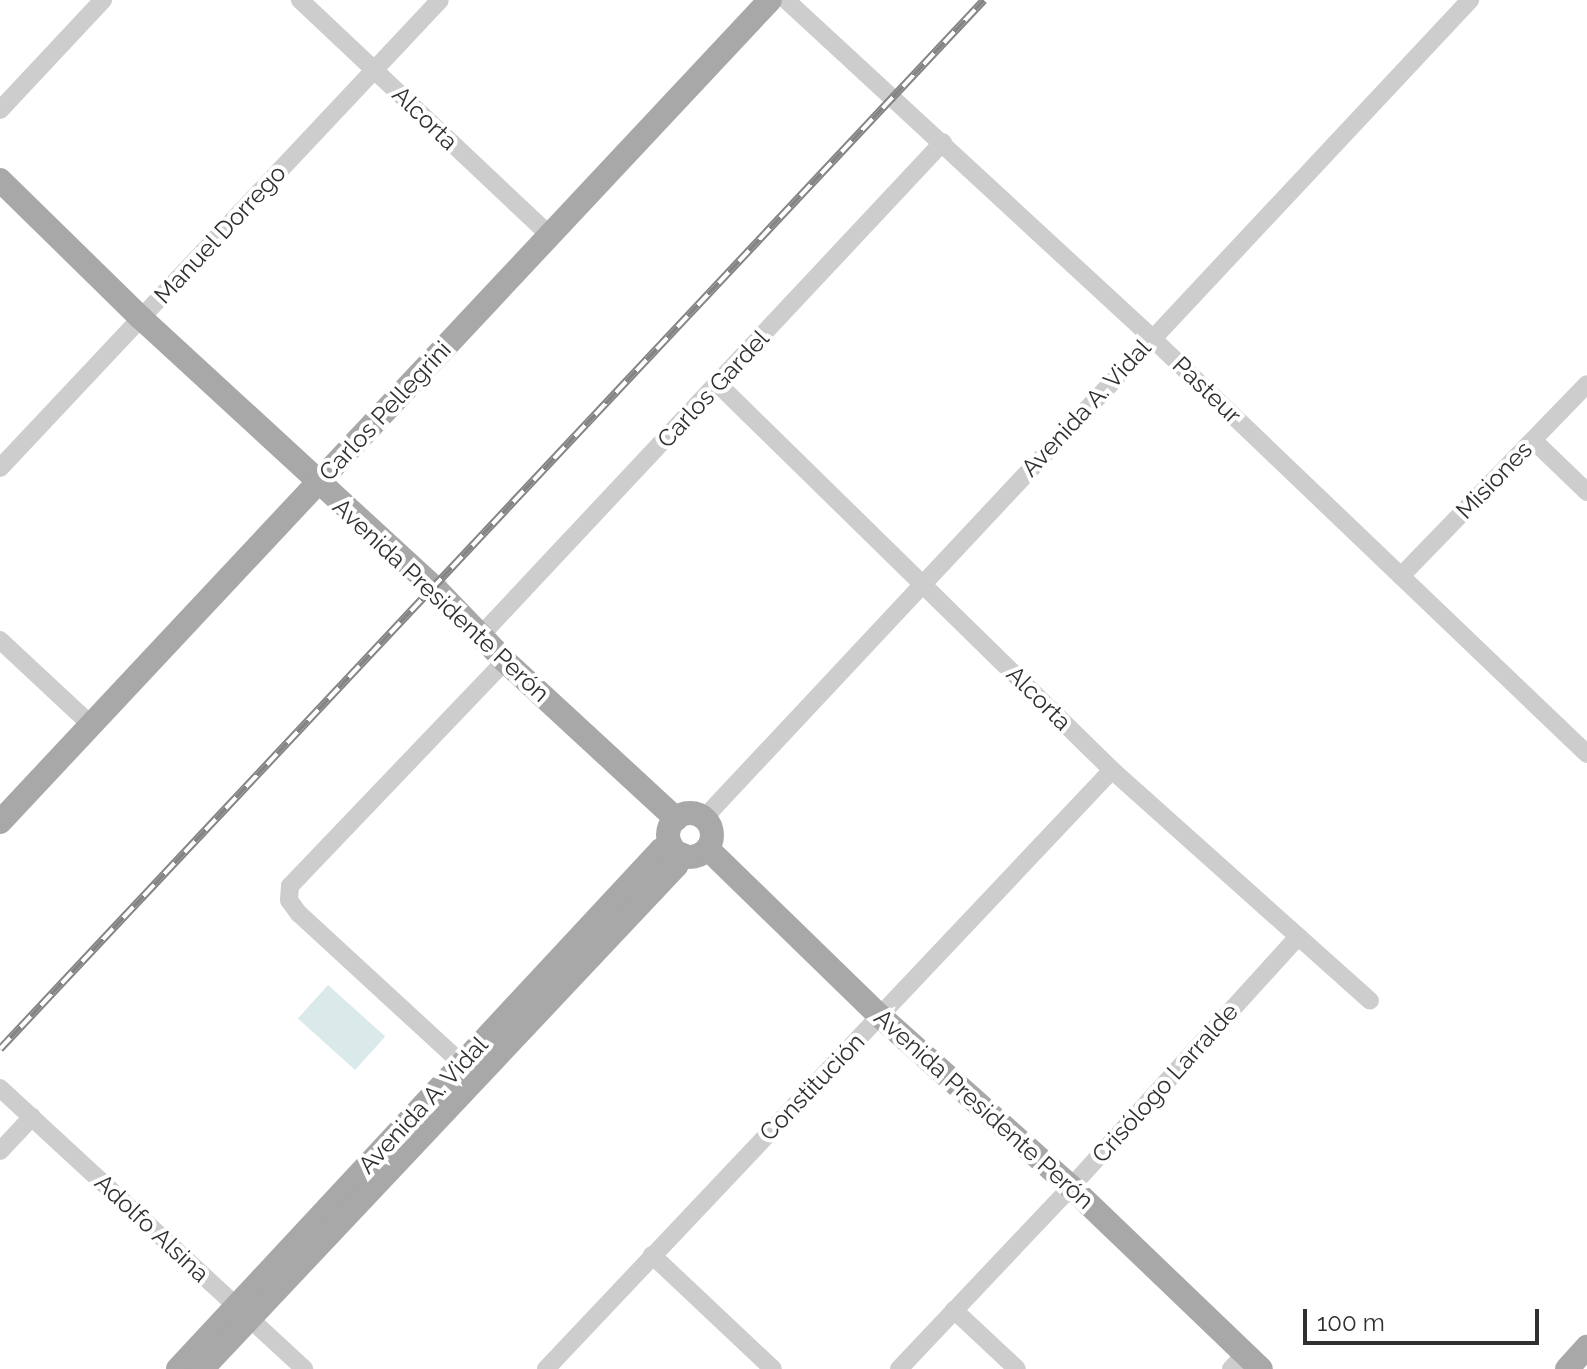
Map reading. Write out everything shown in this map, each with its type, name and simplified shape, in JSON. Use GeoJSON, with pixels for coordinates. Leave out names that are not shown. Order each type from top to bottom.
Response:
{"type":"FeatureCollection","features":[{"type":"Feature","properties":{"kind":"main road","name":"Carlos Pellegrini"},"geometry":{"type":"LineString","coordinates":[[0,822],[770,0]]}},
{"type":"Feature","properties":{"kind":"main road","name":"Avenida Presidente Perón"},"geometry":{"type":"LineString","coordinates":[[0,180],[141,318],[482,634],[505,661],[676,819]]}},
{"type":"Feature","properties":{"kind":"main road"},"geometry":{"type":"LineString","coordinates":[[690,814],[704,818],[712,833],[708,849],[696,856],[676,850],[670,828],[676,819],[690,814]]}},
{"type":"Feature","properties":{"kind":"main road","name":"Avenida Presidente Perón"},"geometry":{"type":"LineString","coordinates":[[708,849],[880,1016],[1071,1187],[1246,1364]]}},
{"type":"Feature","properties":{"kind":"main road","name":"Avenida A. Vidal"},"geometry":{"type":"LineString","coordinates":[[178,1369],[244,1312],[469,1070],[661,850],[676,850]]}},
{"type":"Feature","properties":{"kind":"main road","name":"Avenida A. Vidal"},"geometry":{"type":"LineString","coordinates":[[202,1369],[244,1312]]}},
{"type":"Feature","properties":{"kind":"main road"},"geometry":{"type":"LineString","coordinates":[[1567,1369],[1587,1347]]}},
{"type":"Feature","properties":{"kind":"street"},"geometry":{"type":"LineString","coordinates":[[0,110],[103,0]]}},
{"type":"Feature","properties":{"kind":"street","name":"Alcorta"},"geometry":{"type":"LineString","coordinates":[[300,0],[550,236]]}},
{"type":"Feature","properties":{"kind":"street","name":"Manuel Dorrego"},"geometry":{"type":"LineString","coordinates":[[0,468],[440,0]]}},
{"type":"Feature","properties":{"kind":"street","name":"Pasteur"},"geometry":{"type":"LineString","coordinates":[[786,0],[943,142],[1586,750]]}},
{"type":"Feature","properties":{"kind":"street","name":"Avenida A. Vidal"},"geometry":{"type":"LineString","coordinates":[[704,818],[1470,0]]}},
{"type":"Feature","properties":{"kind":"street","name":"Carlos Gardel"},"geometry":{"type":"LineString","coordinates":[[482,634],[943,142]]}},
{"type":"Feature","properties":{"kind":"street","name":"Alcorta"},"geometry":{"type":"LineString","coordinates":[[718,384],[1112,770],[1370,1001]]}},
{"type":"Feature","properties":{"kind":"street","name":"Misiones"},"geometry":{"type":"LineString","coordinates":[[1401,576],[1587,384]]}},
{"type":"Feature","properties":{"kind":"street"},"geometry":{"type":"LineString","coordinates":[[1533,440],[1587,492]]}},
{"type":"Feature","properties":{"kind":"street"},"geometry":{"type":"LineString","coordinates":[[0,640],[90,724]]}},
{"type":"Feature","properties":{"kind":"street"},"geometry":{"type":"LineString","coordinates":[[469,1070],[299,914],[289,900],[290,886],[505,661]]}},
{"type":"Feature","properties":{"kind":"street","name":"Constitución"},"geometry":{"type":"LineString","coordinates":[[546,1369],[1112,770]]}},
{"type":"Feature","properties":{"kind":"street","name":"Crisólogo Larralde"},"geometry":{"type":"LineString","coordinates":[[899,1369],[1071,1187],[1298,937]]}},
{"type":"Feature","properties":{"kind":"street","name":"Adolfo Alsina"},"geometry":{"type":"LineString","coordinates":[[0,1088],[304,1369]]}},
{"type":"Feature","properties":{"kind":"street"},"geometry":{"type":"LineString","coordinates":[[0,1151],[32,1117]]}},
{"type":"Feature","properties":{"kind":"street"},"geometry":{"type":"LineString","coordinates":[[652,1255],[773,1369]]}},
{"type":"Feature","properties":{"kind":"street"},"geometry":{"type":"LineString","coordinates":[[954,1310],[1017,1369]]}},
{"type":"Feature","properties":{"kind":"shaded area"},"geometry":{"type":"Polygon","coordinates":[[[328,985],[385,1037],[355,1070],[298,1018],[328,985]]]}},
{"type":"Feature","properties":{"kind":"railway"},"geometry":{"type":"LineString","coordinates":[[0,1049],[984,0]]}}]}
